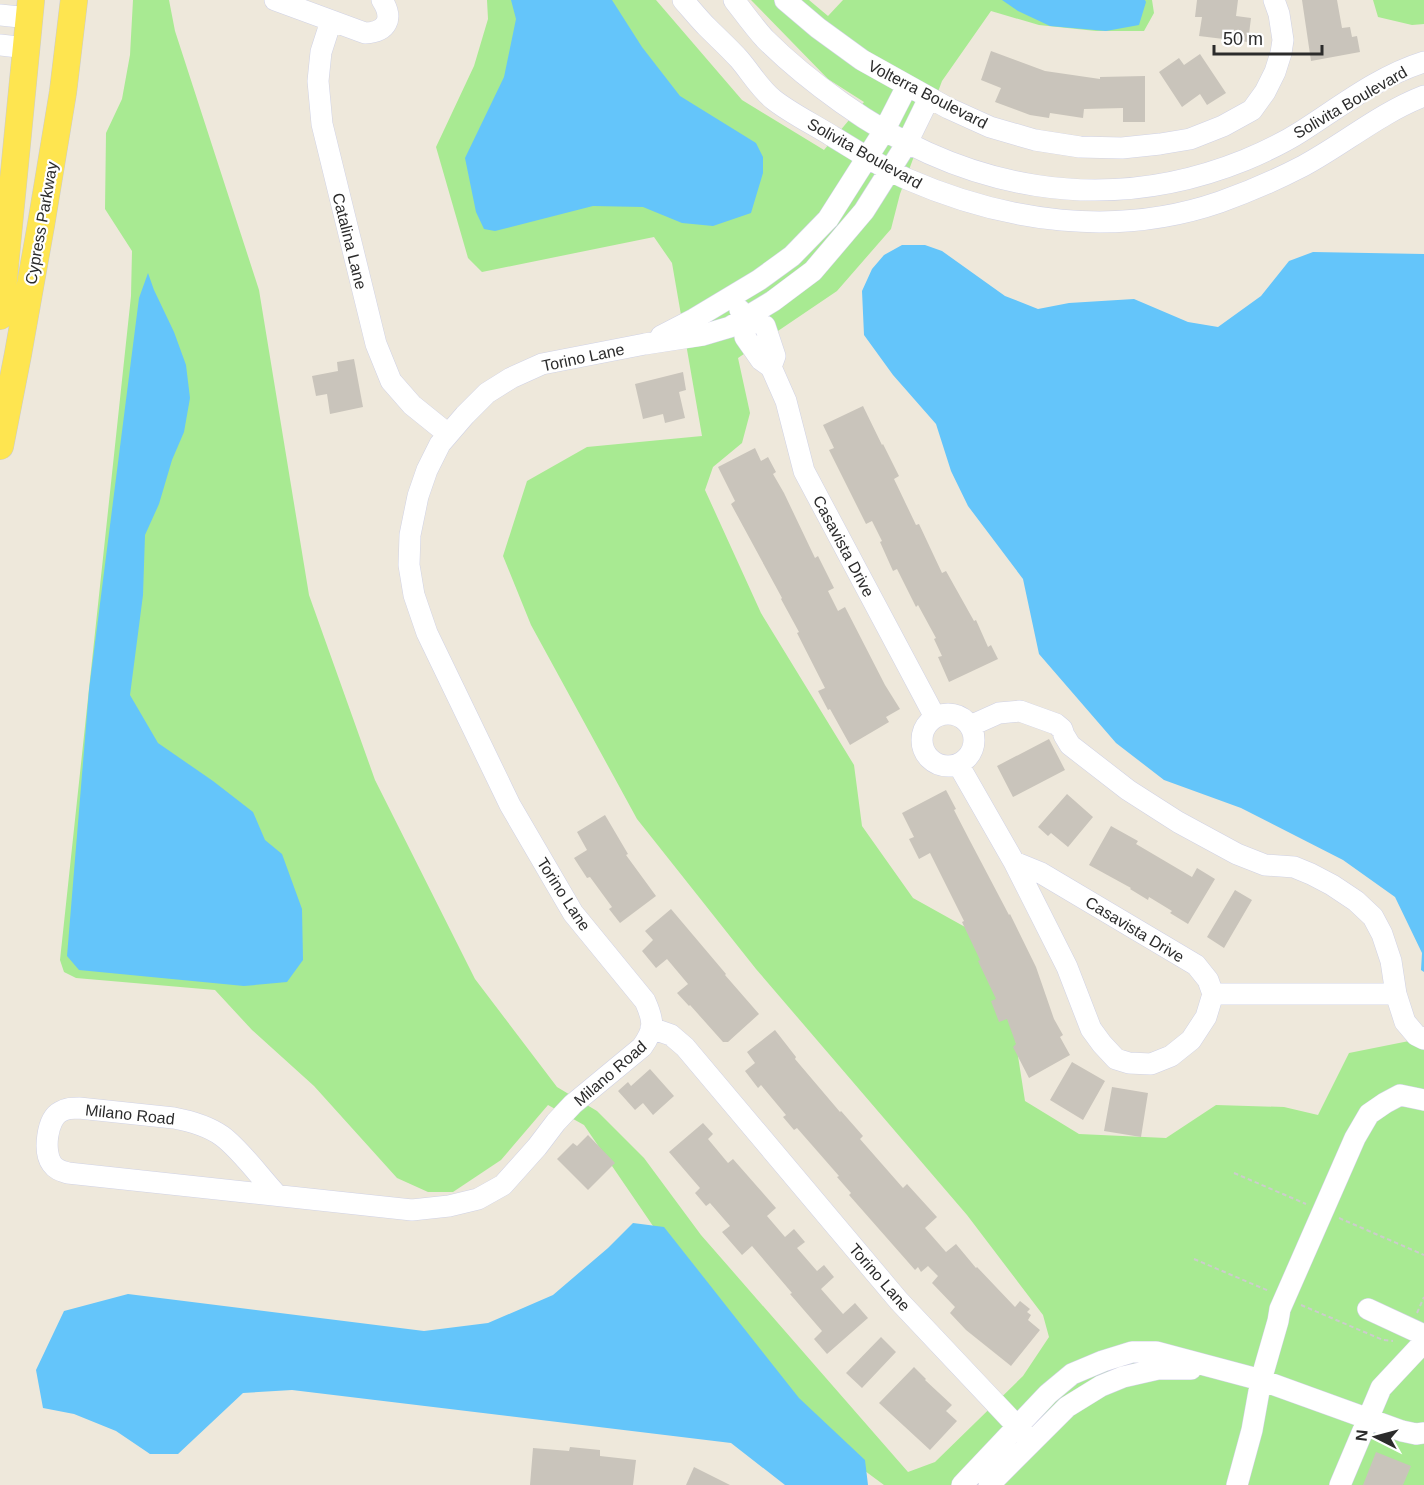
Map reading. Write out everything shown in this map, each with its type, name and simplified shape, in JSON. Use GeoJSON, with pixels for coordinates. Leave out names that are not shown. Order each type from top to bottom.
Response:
{"type":"FeatureCollection","features":[{"type":"Feature","properties":{"kind":"main road","name":"Cypress Parkway"},"geometry":{"type":"LineString","coordinates":[[0,446],[38,245],[63,92],[74,0]]}},
{"type":"Feature","properties":{"kind":"main road","name":"Cypress Parkway"},"geometry":{"type":"LineString","coordinates":[[0,316],[30,9]]}},
{"type":"Feature","properties":{"kind":"street"},"geometry":{"type":"LineString","coordinates":[[275,0],[364,33],[375,33],[384,27],[388,20],[388,9],[382,0]]}},
{"type":"Feature","properties":{"kind":"street","name":"Solivita Boulevard"},"geometry":{"type":"LineString","coordinates":[[683,0],[775,101],[905,178],[977,205],[1037,218],[1094,222],[1136,220],[1198,208],[1238,195],[1304,166],[1392,110],[1424,96]]}},
{"type":"Feature","properties":{"kind":"street","name":"Solivita Boulevard"},"geometry":{"type":"LineString","coordinates":[[734,0],[763,37],[792,64],[816,84],[884,131],[919,150],[957,166],[995,178],[1057,189],[1132,188],[1171,182],[1218,169],[1246,159],[1300,133],[1351,98],[1387,78],[1424,62]]}},
{"type":"Feature","properties":{"kind":"street","name":"Volterra Boulevard"},"geometry":{"type":"LineString","coordinates":[[785,0],[818,28],[862,60],[948,108],[990,127],[1035,140],[1080,147],[1122,148],[1190,138],[1223,126],[1252,110],[1265,92],[1275,72],[1283,40],[1279,14],[1274,0]]}},
{"type":"Feature","properties":{"kind":"street"},"geometry":{"type":"LineString","coordinates":[[0,15],[30,9]]}},
{"type":"Feature","properties":{"kind":"street","name":"Catalina Lane"},"geometry":{"type":"LineString","coordinates":[[331,21],[321,52],[318,81],[322,124],[376,344],[391,381],[412,405],[448,434]]}},
{"type":"Feature","properties":{"kind":"street"},"geometry":{"type":"LineString","coordinates":[[0,45],[27,48]]}},
{"type":"Feature","properties":{"kind":"street","name":"Torino Lane"},"geometry":{"type":"LineString","coordinates":[[645,344],[694,319],[759,280],[792,256],[828,219],[868,158],[907,86]]}},
{"type":"Feature","properties":{"kind":"street","name":"Torino Lane"},"geometry":{"type":"LineString","coordinates":[[929,98],[907,143],[864,211],[813,271],[773,301],[729,327],[702,335],[542,364],[511,378],[487,393],[440,444],[427,470],[418,496],[410,535],[409,565],[414,595],[427,633],[510,806],[573,913],[645,1001],[652,1017],[651,1028],[670,1035],[685,1047],[899,1301],[1032,1442]]}},
{"type":"Feature","properties":{"kind":"street"},"geometry":{"type":"LineString","coordinates":[[1268,149],[1280,176]]}},
{"type":"Feature","properties":{"kind":"street"},"geometry":{"type":"LineString","coordinates":[[730,297],[745,317]]}},
{"type":"Feature","properties":{"kind":"street","name":"Casavista Drive"},"geometry":{"type":"LineString","coordinates":[[745,317],[745,337],[761,360],[771,367],[786,401],[804,471],[935,717]]}},
{"type":"Feature","properties":{"kind":"street"},"geometry":{"type":"LineString","coordinates":[[970,726],[999,713],[1011,711],[1020,711],[1056,724],[1062,729],[1070,745],[1128,790],[1178,822],[1237,854],[1266,865],[1294,867],[1332,885],[1356,901],[1373,917],[1382,934],[1405,1022],[1416,1035],[1424,1039]]}},
{"type":"Feature","properties":{"kind":"street"},"geometry":{"type":"LineString","coordinates":[[943,714],[960,716],[970,726],[975,737],[974,745],[966,760],[958,764],[950,766],[933,762],[923,748],[924,730],[935,717],[943,714]]}},
{"type":"Feature","properties":{"kind":"street"},"geometry":{"type":"LineString","coordinates":[[958,764],[1014,862],[1067,967],[1091,1029],[1116,1059],[1130,1063],[1151,1064],[1171,1056],[1191,1040],[1206,1017],[1213,994],[1396,994]]}},
{"type":"Feature","properties":{"kind":"street","name":"Casavista Drive"},"geometry":{"type":"LineString","coordinates":[[1014,862],[1041,873],[1196,965],[1208,980],[1213,994]]}},
{"type":"Feature","properties":{"kind":"street","name":"Milano Road"},"geometry":{"type":"LineString","coordinates":[[277,1195],[234,1146],[198,1124],[174,1118],[68,1108],[59,1112],[53,1118],[50,1126],[48,1155],[55,1167],[61,1171],[277,1195],[412,1210],[449,1206],[478,1199],[502,1185],[573,1104],[642,1047],[651,1036],[651,1028]]}},
{"type":"Feature","properties":{"kind":"street"},"geometry":{"type":"LineString","coordinates":[[1237,1485],[1280,1309],[1355,1138],[1369,1114],[1385,1102],[1400,1095],[1424,1100]]}},
{"type":"Feature","properties":{"kind":"street"},"geometry":{"type":"LineString","coordinates":[[1340,1485],[1381,1388],[1419,1335],[1368,1309]]}},
{"type":"Feature","properties":{"kind":"street"},"geometry":{"type":"LineString","coordinates":[[962,1485],[1048,1394],[1072,1374],[1132,1352],[1156,1352],[1225,1369],[1402,1431],[1424,1433]]}},
{"type":"Feature","properties":{"kind":"street"},"geometry":{"type":"LineString","coordinates":[[989,1485],[1067,1407],[1101,1386],[1123,1377],[1158,1369],[1225,1369]]}},
{"type":"Feature","properties":{"kind":"path"},"geometry":{"type":"LineString","coordinates":[[1194,1259],[1383,1340],[1393,1341],[1419,1335],[1424,1297]]}},
{"type":"Feature","properties":{"kind":"green space"},"geometry":{"type":"Polygon","coordinates":[[[133,0],[169,0],[175,31],[259,290],[309,595],[375,780],[475,979],[557,1087],[597,1111],[644,1158],[701,1235],[908,1472],[935,1462],[1023,1376],[1049,1337],[1043,1315],[967,1215],[756,969],[637,819],[531,625],[503,556],[527,481],[587,447],[702,436],[672,263],[654,237],[482,272],[468,258],[436,147],[474,66],[488,19],[487,0],[656,0],[742,100],[824,150],[864,102],[828,79],[751,0],[809,0],[828,16],[843,0],[1152,0],[1154,13],[1144,31],[1096,31],[1039,25],[991,11],[942,81],[900,194],[891,229],[837,291],[738,358],[750,413],[742,443],[713,467],[705,490],[761,613],[854,765],[862,826],[913,898],[1001,947],[1025,1101],[1079,1134],[1166,1138],[1216,1105],[1284,1107],[1318,1115],[1349,1053],[1424,1038],[1424,1485],[884,1485],[804,1426],[748,1341],[653,1226],[584,1125],[548,1105],[501,1160],[453,1192],[428,1192],[397,1178],[314,1086],[252,1030],[215,990],[76,978],[64,972],[60,960],[131,296],[132,251],[105,209],[106,133],[122,99],[130,55],[133,0]]]}},
{"type":"Feature","properties":{"kind":"green space"},"geometry":{"type":"Polygon","coordinates":[[[1373,0],[1424,0],[1424,24],[1412,25],[1378,17],[1373,0]]]}},
{"type":"Feature","properties":{"kind":"water"},"geometry":{"type":"Polygon","coordinates":[[[511,0],[612,0],[642,47],[680,96],[756,143],[763,157],[763,173],[751,213],[713,226],[682,223],[643,207],[593,206],[495,231],[484,229],[476,212],[465,158],[504,77],[516,19],[511,0]]]}},
{"type":"Feature","properties":{"kind":"water"},"geometry":{"type":"Polygon","coordinates":[[[1002,0],[1145,0],[1146,2],[1139,25],[1106,31],[1050,26],[1018,11],[1002,0]]]}},
{"type":"Feature","properties":{"kind":"water"},"geometry":{"type":"Polygon","coordinates":[[[902,245],[925,245],[942,251],[1005,296],[1038,309],[1069,303],[1134,299],[1188,322],[1218,327],[1261,296],[1289,261],[1313,252],[1424,254],[1424,972],[1421,970],[1422,953],[1395,897],[1343,860],[1241,808],[1164,780],[1116,743],[1039,654],[1023,579],[968,506],[951,471],[936,424],[893,375],[864,335],[862,291],[872,269],[884,255],[902,245]]]}},
{"type":"Feature","properties":{"kind":"water"},"geometry":{"type":"Polygon","coordinates":[[[148,273],[186,365],[190,398],[184,432],[172,460],[159,504],[145,535],[143,595],[130,695],[158,743],[253,812],[265,840],[282,854],[302,909],[303,960],[287,982],[244,986],[79,970],[67,956],[89,690],[139,298],[148,273]]]}},
{"type":"Feature","properties":{"kind":"water"},"geometry":{"type":"Polygon","coordinates":[[[633,1223],[664,1227],[799,1398],[865,1460],[868,1485],[785,1485],[731,1443],[292,1390],[243,1393],[178,1454],[150,1454],[116,1431],[74,1414],[43,1408],[36,1370],[64,1311],[128,1294],[424,1331],[488,1323],[553,1295],[608,1248],[633,1223]]]}},
{"type":"Feature","properties":{"kind":"building"},"geometry":{"type":"Polygon","coordinates":[[[1197,0],[1238,0],[1236,16],[1251,18],[1248,42],[1199,36],[1202,17],[1195,17],[1197,0]]]}},
{"type":"Feature","properties":{"kind":"building"},"geometry":{"type":"Polygon","coordinates":[[[1302,0],[1337,0],[1342,28],[1350,27],[1352,37],[1357,36],[1360,52],[1311,61],[1302,0]]]}},
{"type":"Feature","properties":{"kind":"building"},"geometry":{"type":"Polygon","coordinates":[[[991,51],[1045,71],[1100,79],[1100,77],[1145,76],[1145,122],[1123,122],[1123,108],[1084,109],[1083,118],[1050,113],[1049,118],[1030,115],[995,102],[1001,88],[981,80],[991,51]]]}},
{"type":"Feature","properties":{"kind":"building"},"geometry":{"type":"Polygon","coordinates":[[[1200,54],[1226,93],[1207,105],[1200,94],[1182,107],[1159,72],[1179,58],[1184,65],[1200,54]]]}},
{"type":"Feature","properties":{"kind":"building"},"geometry":{"type":"Polygon","coordinates":[[[354,359],[363,407],[330,414],[327,394],[316,396],[312,376],[338,371],[337,362],[354,359]]]}},
{"type":"Feature","properties":{"kind":"building"},"geometry":{"type":"Polygon","coordinates":[[[683,372],[686,390],[679,392],[685,418],[665,423],[663,414],[643,419],[635,384],[683,372]]]}},
{"type":"Feature","properties":{"kind":"building"},"geometry":{"type":"Polygon","coordinates":[[[863,406],[899,476],[894,479],[916,525],[919,524],[942,573],[946,571],[974,621],[976,620],[988,647],[991,645],[998,659],[949,682],[938,657],[942,656],[934,639],[936,638],[918,605],[916,607],[897,569],[893,571],[872,521],[866,524],[829,450],[834,448],[823,425],[863,406]]]}},
{"type":"Feature","properties":{"kind":"building"},"geometry":{"type":"Polygon","coordinates":[[[755,448],[761,461],[768,457],[776,472],[773,474],[815,558],[818,556],[834,588],[828,591],[838,611],[845,607],[885,685],[900,709],[886,717],[889,722],[850,745],[818,691],[825,688],[782,598],[731,504],[735,501],[718,467],[755,448]]]}},
{"type":"Feature","properties":{"kind":"building"},"geometry":{"type":"Polygon","coordinates":[[[1049,739],[1065,770],[1013,797],[997,766],[1049,739]]]}},
{"type":"Feature","properties":{"kind":"building"},"geometry":{"type":"Polygon","coordinates":[[[946,790],[956,809],[954,810],[1036,967],[1054,1019],[1063,1035],[1060,1037],[1070,1055],[1029,1078],[1013,1047],[1016,1044],[1007,1019],[999,1022],[991,1001],[996,999],[962,922],[964,921],[930,853],[919,859],[909,839],[914,837],[902,813],[946,790]]]}},
{"type":"Feature","properties":{"kind":"building"},"geometry":{"type":"Polygon","coordinates":[[[1067,794],[1093,817],[1068,847],[1051,833],[1048,836],[1038,827],[1067,794]]]}},
{"type":"Feature","properties":{"kind":"building"},"geometry":{"type":"Polygon","coordinates":[[[605,815],[628,854],[626,855],[656,896],[620,923],[609,909],[612,907],[590,877],[587,878],[574,858],[587,850],[577,832],[605,815]]]}},
{"type":"Feature","properties":{"kind":"building"},"geometry":{"type":"Polygon","coordinates":[[[1111,826],[1138,841],[1136,844],[1192,877],[1197,868],[1215,879],[1188,924],[1149,897],[1148,900],[1089,865],[1111,826]]]}},
{"type":"Feature","properties":{"kind":"building"},"geometry":{"type":"Polygon","coordinates":[[[1235,890],[1252,900],[1224,948],[1207,937],[1235,890]]]}},
{"type":"Feature","properties":{"kind":"building"},"geometry":{"type":"Polygon","coordinates":[[[671,909],[759,1014],[728,1042],[723,1042],[677,993],[688,984],[667,959],[656,968],[642,951],[653,940],[645,931],[671,909]]]}},
{"type":"Feature","properties":{"kind":"building"},"geometry":{"type":"Polygon","coordinates":[[[775,1030],[796,1057],[795,1059],[863,1136],[860,1139],[903,1188],[907,1184],[937,1217],[925,1228],[946,1252],[956,1244],[976,1268],[1015,1307],[1020,1301],[1030,1309],[1027,1312],[1031,1315],[1028,1320],[1040,1330],[1011,1366],[966,1330],[950,1313],[955,1307],[932,1283],[938,1276],[928,1266],[921,1272],[918,1267],[915,1270],[849,1195],[851,1193],[837,1177],[839,1176],[797,1128],[794,1130],[783,1117],[786,1115],[761,1085],[758,1088],[745,1071],[755,1063],[747,1052],[775,1030]]]}},
{"type":"Feature","properties":{"kind":"building"},"geometry":{"type":"Polygon","coordinates":[[[1072,1062],[1105,1081],[1083,1120],[1050,1100],[1072,1062]]]}},
{"type":"Feature","properties":{"kind":"building"},"geometry":{"type":"Polygon","coordinates":[[[650,1069],[674,1096],[653,1115],[643,1103],[635,1110],[618,1091],[628,1082],[631,1086],[650,1069]]]}},
{"type":"Feature","properties":{"kind":"building"},"geometry":{"type":"Polygon","coordinates":[[[1112,1087],[1148,1093],[1141,1137],[1104,1131],[1112,1087]]]}},
{"type":"Feature","properties":{"kind":"building"},"geometry":{"type":"Polygon","coordinates":[[[703,1123],[713,1134],[708,1139],[728,1163],[733,1159],[776,1208],[767,1216],[785,1237],[794,1229],[805,1242],[797,1248],[817,1271],[824,1265],[834,1277],[821,1289],[843,1314],[855,1303],[868,1318],[827,1354],[814,1339],[822,1331],[752,1246],[742,1255],[722,1232],[730,1226],[710,1203],[706,1206],[695,1193],[700,1188],[669,1152],[703,1123]]]}},
{"type":"Feature","properties":{"kind":"building"},"geometry":{"type":"Polygon","coordinates":[[[588,1135],[615,1163],[588,1190],[557,1159],[573,1143],[577,1146],[588,1135]]]}},
{"type":"Feature","properties":{"kind":"building"},"geometry":{"type":"Polygon","coordinates":[[[881,1337],[896,1352],[862,1388],[846,1373],[881,1337]]]}},
{"type":"Feature","properties":{"kind":"building"},"geometry":{"type":"Polygon","coordinates":[[[914,1367],[952,1405],[946,1411],[957,1421],[930,1450],[879,1403],[914,1367]]]}},
{"type":"Feature","properties":{"kind":"building"},"geometry":{"type":"Polygon","coordinates":[[[570,1447],[600,1450],[600,1456],[636,1460],[633,1485],[530,1485],[533,1448],[569,1451],[570,1447]]]}},
{"type":"Feature","properties":{"kind":"building"},"geometry":{"type":"Polygon","coordinates":[[[1376,1452],[1411,1466],[1403,1485],[1363,1485],[1376,1452]]]}},
{"type":"Feature","properties":{"kind":"building"},"geometry":{"type":"Polygon","coordinates":[[[694,1467],[730,1485],[686,1485],[694,1467]]]}}]}
